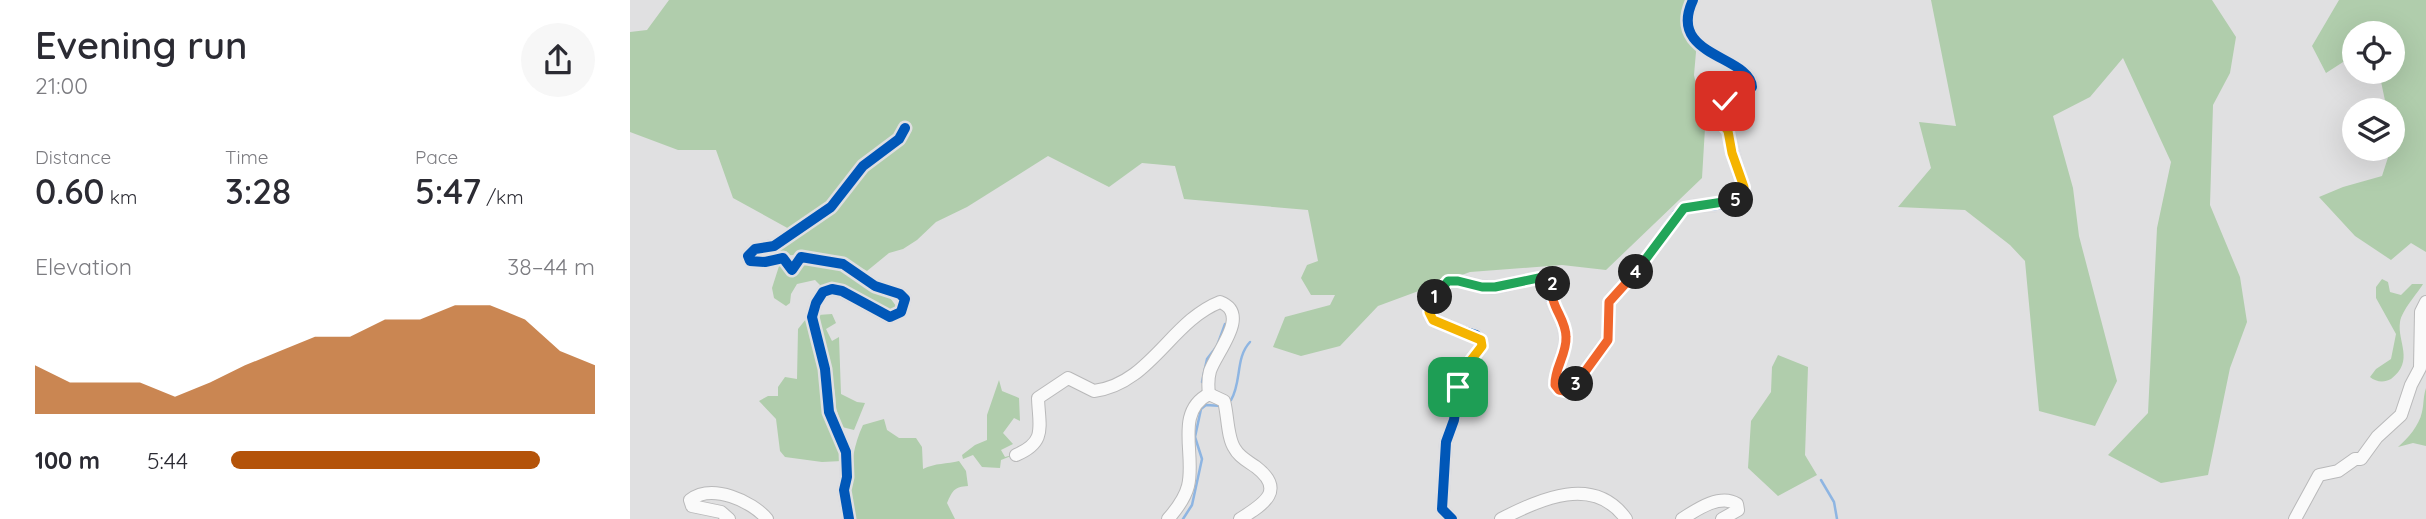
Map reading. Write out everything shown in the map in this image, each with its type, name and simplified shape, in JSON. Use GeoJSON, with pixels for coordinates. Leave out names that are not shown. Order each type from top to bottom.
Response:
{"type":"FeatureCollection","features":[{"type":"Feature","properties":{"kind":"street"},"geometry":{"type":"LineString","coordinates":[[1452,519],[1442,509],[1446,442],[1454,421],[1461,376],[1482,346],[1476,335],[1433,320],[1429,308],[1441,287],[1453,281],[1495,287],[1542,276],[1552,279],[1552,299],[1563,323],[1566,340],[1555,385],[1559,390],[1569,392],[1608,340],[1609,302],[1643,264],[1663,232],[1684,208],[1726,204],[1741,199],[1744,193],[1728,131],[1709,108],[1709,103],[1713,98],[1725,101],[1746,95],[1752,87],[1752,81],[1697,42],[1687,26],[1688,10],[1693,0]]}},
{"type":"Feature","properties":{"kind":"street"},"geometry":{"type":"LineString","coordinates":[[840,519],[840,500],[847,463],[830,412],[825,369],[812,317],[816,303],[823,292],[832,289],[842,291],[890,317],[901,313],[905,299],[900,294],[875,286],[843,264],[801,257],[792,270],[783,258],[755,263],[750,261],[748,256],[755,249],[774,246],[831,207],[863,166],[899,139],[905,128]]}},
{"type":"Feature","properties":{"kind":"street"},"geometry":{"type":"LineString","coordinates":[[1016,455],[1031,449],[1040,434],[1038,398],[1045,391],[1068,378],[1094,391],[1122,384],[1148,363],[1201,310],[1220,302],[1228,305],[1233,313],[1232,330],[1210,370],[1209,394]]}},
{"type":"Feature","properties":{"kind":"street"},"geometry":{"type":"LineString","coordinates":[[2295,519],[2319,475],[2338,471],[2355,459],[2361,459],[2376,437],[2401,415],[2420,368],[2421,313],[2426,302]]}},
{"type":"Feature","properties":{"kind":"street"},"geometry":{"type":"LineString","coordinates":[[1168,519],[1188,488],[1191,470],[1188,419],[1198,400],[1209,394]]}},
{"type":"Feature","properties":{"kind":"street"},"geometry":{"type":"LineString","coordinates":[[1209,394],[1224,401],[1230,420],[1229,435],[1235,449],[1270,482],[1271,490],[1267,500],[1240,519]]}},
{"type":"Feature","properties":{"kind":"street"},"geometry":{"type":"LineString","coordinates":[[844,490],[849,519]]}},
{"type":"Feature","properties":{"kind":"street"},"geometry":{"type":"LineString","coordinates":[[1501,519],[1549,498],[1579,493],[1590,494],[1613,503],[1626,519]]}},
{"type":"Feature","properties":{"kind":"street"},"geometry":{"type":"LineString","coordinates":[[729,519],[713,509],[692,506],[691,500],[705,494],[732,496],[758,507],[767,519]]}},
{"type":"Feature","properties":{"kind":"street"},"geometry":{"type":"LineString","coordinates":[[1682,519],[1712,503],[1725,500],[1737,504],[1738,510],[1723,519]]}},
{"type":"Feature","properties":{"kind":"green space"},"geometry":{"type":"Polygon","coordinates":[[[669,0],[1690,0],[1696,52],[1694,75],[1705,128],[1702,178],[1606,270],[1562,265],[1470,272],[1378,306],[1340,346],[1301,356],[1273,347],[1285,317],[1330,305],[1335,295],[1311,295],[1301,278],[1307,265],[1318,261],[1308,210],[1184,199],[1175,166],[1142,163],[1109,187],[1048,156],[967,207],[936,222],[917,240],[903,249],[889,253],[867,271],[853,264],[816,255],[763,258],[759,254],[791,230],[733,198],[716,150],[678,150],[630,132],[630,32],[647,30],[669,0]]]}},
{"type":"Feature","properties":{"kind":"green space"},"geometry":{"type":"Polygon","coordinates":[[[1931,0],[2212,0],[2236,37],[2230,73],[2213,105],[2210,205],[2240,277],[2247,322],[2230,368],[2208,475],[2161,483],[2108,455],[2148,413],[2157,228],[2171,162],[2123,58],[2090,97],[2053,116],[2073,188],[2079,236],[2117,381],[2095,426],[2039,411],[2025,261],[2010,245],[1965,210],[1898,207],[1931,168],[1919,122],[1956,126],[1931,0]]]}},
{"type":"Feature","properties":{"kind":"green space"},"geometry":{"type":"Polygon","coordinates":[[[2339,0],[2426,0],[2426,252],[2411,243],[2391,260],[2355,236],[2319,197],[2382,176],[2387,161],[2405,161],[2405,98],[2384,98],[2382,84],[2405,84],[2405,21],[2342,21],[2342,63],[2326,73],[2312,46],[2339,0]]]}},
{"type":"Feature","properties":{"kind":"green space"},"geometry":{"type":"Polygon","coordinates":[[[785,261],[842,266],[888,295],[896,306],[892,310],[886,309],[843,286],[826,286],[818,291],[820,285],[815,280],[797,284],[791,294],[790,303],[786,306],[774,298],[772,288],[780,263],[785,261]]]}},
{"type":"Feature","properties":{"kind":"green space"},"geometry":{"type":"Polygon","coordinates":[[[2382,279],[2388,282],[2390,292],[2401,295],[2412,284],[2423,284],[2401,317],[2404,358],[2402,365],[2391,379],[2383,381],[2370,377],[2376,369],[2391,359],[2396,334],[2376,298],[2376,287],[2382,279]]]}},
{"type":"Feature","properties":{"kind":"green space"},"geometry":{"type":"Polygon","coordinates":[[[832,314],[836,323],[826,329],[832,341],[839,337],[841,394],[865,403],[854,430],[842,427],[836,408],[818,315],[832,314]]]}},
{"type":"Feature","properties":{"kind":"green space"},"geometry":{"type":"Polygon","coordinates":[[[806,319],[842,461],[822,462],[785,457],[780,451],[776,419],[759,401],[768,396],[778,396],[778,387],[785,377],[797,379],[798,329],[806,319]]]}},
{"type":"Feature","properties":{"kind":"green space"},"geometry":{"type":"Polygon","coordinates":[[[1778,355],[1808,367],[1805,455],[1817,475],[1778,496],[1748,468],[1751,421],[1771,392],[1772,367],[1778,355]]]}},
{"type":"Feature","properties":{"kind":"green space"},"geometry":{"type":"Polygon","coordinates":[[[999,380],[1002,391],[1019,398],[1020,421],[1014,418],[1003,433],[1013,444],[1001,450],[1005,457],[1016,454],[1001,460],[1000,468],[982,467],[973,455],[963,459],[962,455],[987,440],[987,415],[999,380]]]}},
{"type":"Feature","properties":{"kind":"green space"},"geometry":{"type":"Polygon","coordinates":[[[2426,388],[2426,446],[2413,443],[2398,447],[2418,422],[2426,388]]]}},
{"type":"Feature","properties":{"kind":"green space"},"geometry":{"type":"Polygon","coordinates":[[[884,419],[887,430],[899,438],[916,438],[922,447],[923,469],[959,461],[966,471],[968,486],[954,490],[947,503],[955,519],[853,519],[851,471],[858,436],[863,425],[884,419]]]}},
{"type":"Feature","properties":{"kind":"waterway"},"geometry":{"type":"LineString","coordinates":[[1202,382],[1207,359],[1217,346],[1225,324]]}},
{"type":"Feature","properties":{"kind":"waterway"},"geometry":{"type":"LineString","coordinates":[[1231,400],[1237,386],[1242,355],[1250,342]]}},
{"type":"Feature","properties":{"kind":"waterway"},"geometry":{"type":"LineString","coordinates":[[1183,519],[1192,505],[1202,459],[1195,437],[1201,409],[1206,405],[1222,406]]}},
{"type":"Feature","properties":{"kind":"waterway"},"geometry":{"type":"LineString","coordinates":[[1821,480],[1834,502],[1837,519]]}},
{"type":"Feature","properties":{"kind":"cycle path"},"geometry":{"type":"LineString","coordinates":[[1452,519],[1442,509],[1446,442],[1454,420],[1458,387],[1465,368],[1482,346],[1476,335],[1438,323],[1431,318],[1430,307],[1441,289],[1448,283],[1455,282],[1498,287],[1533,278],[1552,279],[1551,299],[1563,323],[1566,340],[1555,385],[1559,390],[1569,392],[1608,340],[1609,302],[1643,264],[1677,214],[1691,206],[1720,205],[1741,199],[1744,193],[1728,131],[1709,108],[1713,98],[1738,98],[1752,87],[1748,76],[1699,44],[1691,33],[1688,19],[1693,0]]}},
{"type":"Feature","properties":{"kind":"cycle path"},"geometry":{"type":"LineString","coordinates":[[849,519],[844,490],[847,477],[846,452],[829,412],[825,369],[812,317],[823,292],[832,289],[842,291],[890,317],[901,312],[905,299],[900,294],[875,286],[843,264],[801,257],[792,270],[783,258],[765,262],[750,261],[748,256],[755,249],[774,246],[831,207],[863,166],[899,139],[905,128]]}},
{"type":"Feature","properties":{"kind":"route"},"geometry":{"type":"LineString","coordinates":[[1458,387],[1465,368],[1482,346],[1476,335],[1438,323],[1431,318],[1429,308],[1443,284],[1458,281],[1495,287],[1548,276],[1553,284],[1551,292],[1554,307],[1566,331],[1565,350],[1555,385],[1559,390],[1569,392],[1608,340],[1609,302],[1643,264],[1677,214],[1684,208],[1699,204],[1726,204],[1741,199],[1744,187],[1732,153],[1728,131],[1709,108],[1713,98],[1725,101]]}}]}
